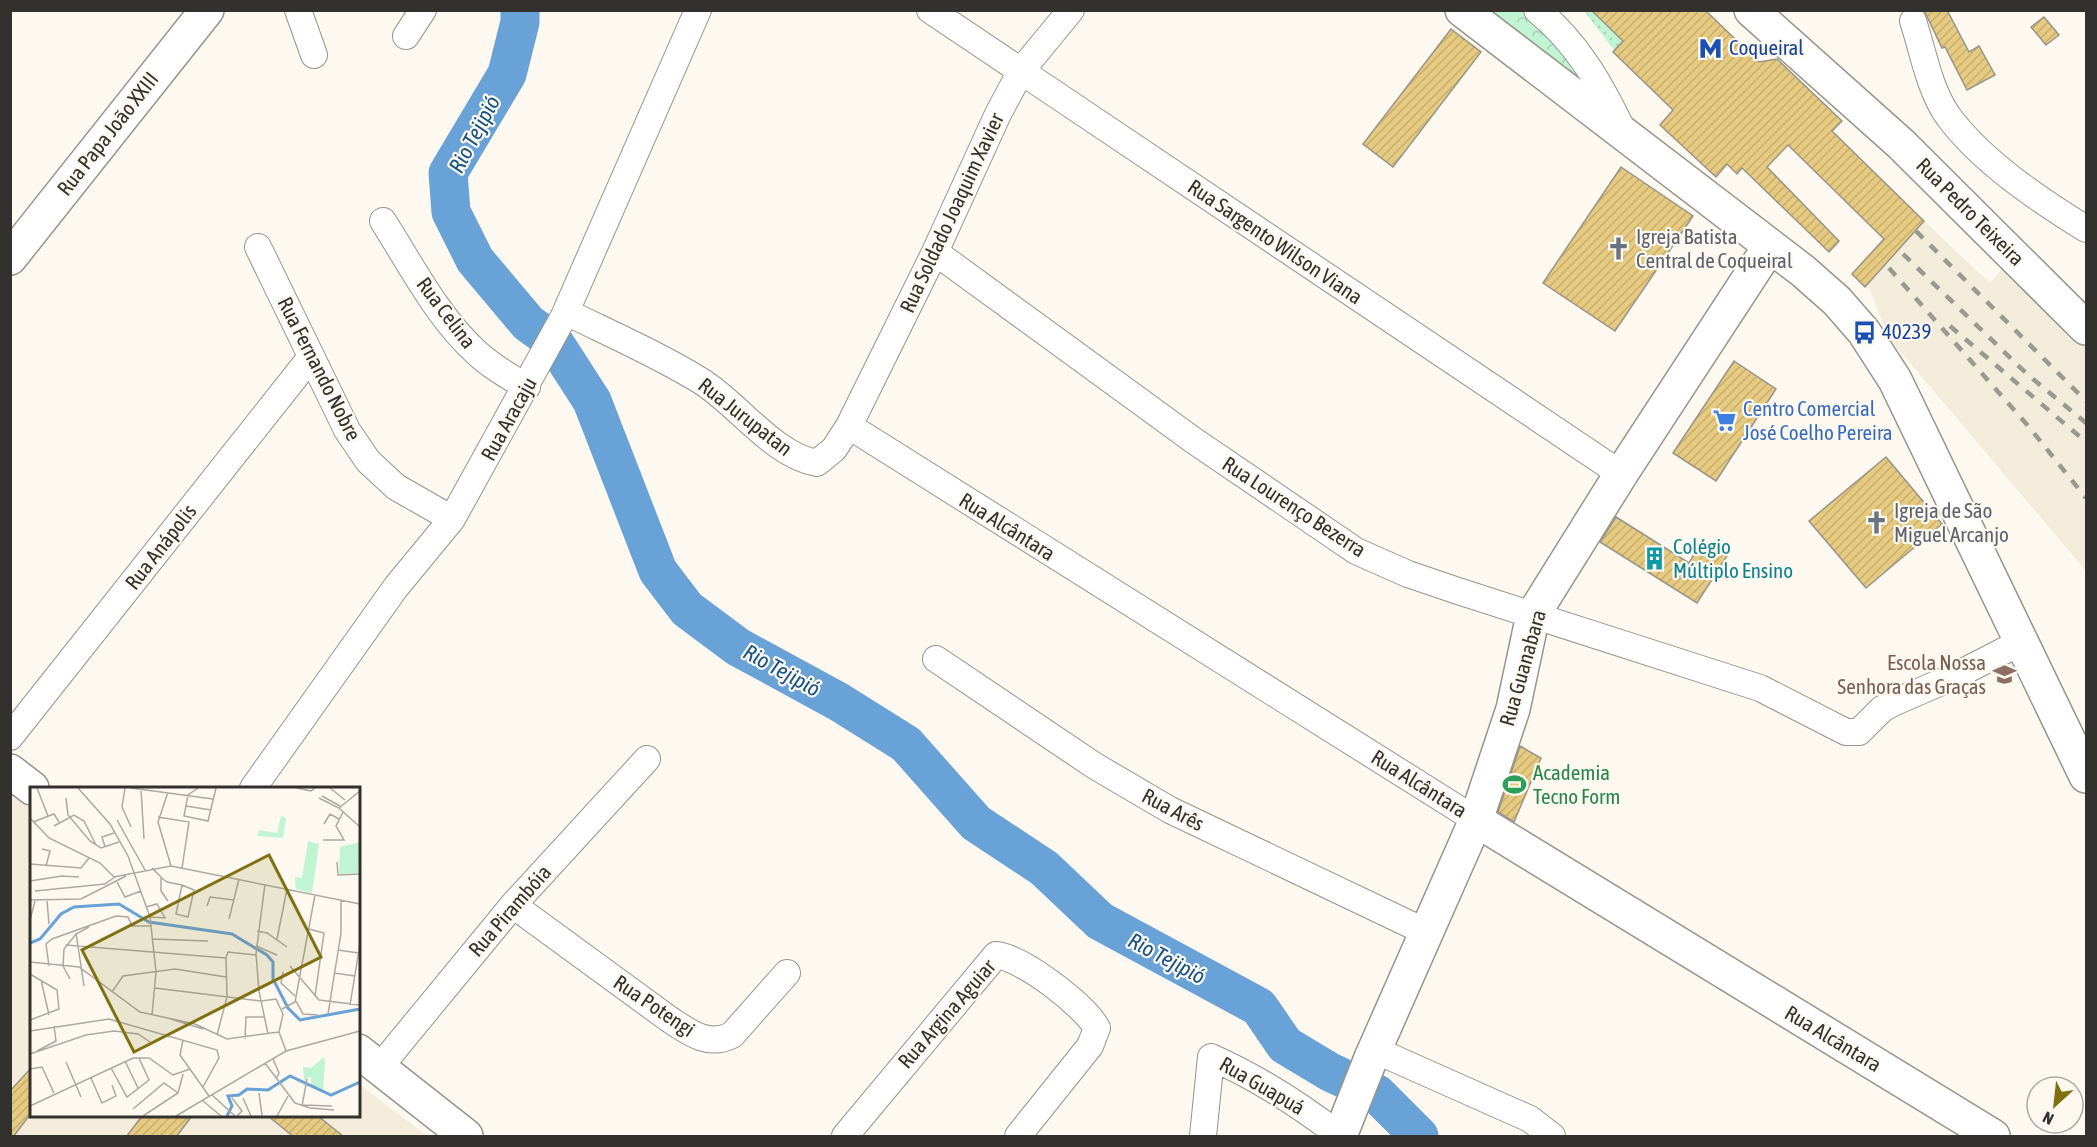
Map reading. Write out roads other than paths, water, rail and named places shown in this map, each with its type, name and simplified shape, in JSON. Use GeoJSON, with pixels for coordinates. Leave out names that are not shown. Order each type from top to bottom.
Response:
{"type":"FeatureCollection","features":[{"type":"Feature","properties":{"kind":"street","name":"Rua Papa João XXIII"},"geometry":{"type":"LineString","coordinates":[[10,258],[207,10]]}},
{"type":"Feature","properties":{"kind":"street"},"geometry":{"type":"LineString","coordinates":[[298,10],[314,54]]}},
{"type":"Feature","properties":{"kind":"street"},"geometry":{"type":"LineString","coordinates":[[406,36],[423,10]]}},
{"type":"Feature","properties":{"kind":"street","name":"Rua Aracaju"},"geometry":{"type":"LineString","coordinates":[[254,787],[369,624],[452,519],[529,385],[565,314],[698,10]]}},
{"type":"Feature","properties":{"kind":"street","name":"Rua Sargento Wilson Viana"},"geometry":{"type":"LineString","coordinates":[[930,10],[1621,474]]}},
{"type":"Feature","properties":{"kind":"street","name":"Rua Soldado Joaquim Xavier"},"geometry":{"type":"LineString","coordinates":[[849,426],[936,252],[998,114],[1021,71],[1071,10]]}},
{"type":"Feature","properties":{"kind":"street"},"geometry":{"type":"LineString","coordinates":[[1462,10],[1528,64],[1624,133],[1770,246],[1828,293],[1864,332],[1895,380],[2086,777]]}},
{"type":"Feature","properties":{"kind":"street"},"geometry":{"type":"LineString","coordinates":[[1538,10],[1563,34],[1600,82],[1624,133]]}},
{"type":"Feature","properties":{"kind":"street","name":"Rua Pedro Teixeira"},"geometry":{"type":"LineString","coordinates":[[1751,10],[1909,152],[2086,328]]}},
{"type":"Feature","properties":{"kind":"street"},"geometry":{"type":"LineString","coordinates":[[1913,21],[1936,93],[1948,116],[2006,174],[2026,190],[2086,228]]}},
{"type":"Feature","properties":{"kind":"street","name":"Rua Celina"},"geometry":{"type":"LineString","coordinates":[[383,221],[434,301],[460,336],[477,354],[529,385]]}},
{"type":"Feature","properties":{"kind":"street","name":"Rua Guanabara"},"geometry":{"type":"LineString","coordinates":[[1342,1133],[1373,1054],[1476,820],[1513,709],[1533,615],[1621,474],[1770,246]]}},
{"type":"Feature","properties":{"kind":"street","name":"Rua Fernando Nobre"},"geometry":{"type":"LineString","coordinates":[[258,247],[347,430],[368,460],[396,487],[452,519]]}},
{"type":"Feature","properties":{"kind":"street","name":"Rua Lourenço Bezerra"},"geometry":{"type":"LineString","coordinates":[[936,252],[1193,440],[1356,551],[1408,574],[1760,688],[1851,734],[1859,732],[1882,709],[1893,703],[1955,676],[2022,642]]}},
{"type":"Feature","properties":{"kind":"street","name":"Rua Jurupatan"},"geometry":{"type":"LineString","coordinates":[[565,314],[701,381],[781,446],[806,462],[817,463],[825,458],[849,426]]}},
{"type":"Feature","properties":{"kind":"street","name":"Rua Anápolis"},"geometry":{"type":"LineString","coordinates":[[10,737],[311,357]]}},
{"type":"Feature","properties":{"kind":"street","name":"Rua Alcântara"},"geometry":{"type":"LineString","coordinates":[[849,426],[1476,820],[1993,1137]]}},
{"type":"Feature","properties":{"kind":"street","name":"Rua Arês"},"geometry":{"type":"LineString","coordinates":[[936,659],[1095,766],[1170,810],[1426,932]]}},
{"type":"Feature","properties":{"kind":"street","name":"Rua Pirambóia"},"geometry":{"type":"LineString","coordinates":[[369,1060],[647,759]]}},
{"type":"Feature","properties":{"kind":"street"},"geometry":{"type":"LineString","coordinates":[[10,771],[30,787]]}},
{"type":"Feature","properties":{"kind":"street","name":"Rua Potengi"},"geometry":{"type":"LineString","coordinates":[[513,905],[669,1019],[692,1034],[710,1041],[722,1040],[732,1035],[787,973]]}},
{"type":"Feature","properties":{"kind":"street","name":"Rua Argina Aguiar"},"geometry":{"type":"LineString","coordinates":[[845,1137],[996,955],[1004,956],[1028,969],[1084,1011],[1097,1028],[1090,1046],[1018,1137]]}},
{"type":"Feature","properties":{"kind":"street"},"geometry":{"type":"LineString","coordinates":[[1373,1054],[1530,1119],[1552,1137]]}},
{"type":"Feature","properties":{"kind":"street","name":"Rua Guapuá"},"geometry":{"type":"LineString","coordinates":[[1203,1137],[1211,1057],[1245,1072],[1342,1133]]}},
{"type":"Feature","properties":{"kind":"street"},"geometry":{"type":"LineString","coordinates":[[369,1060],[466,1137]]}},
{"type":"Feature","properties":{"kind":"waterway","name":"Rio Tejipió"},"geometry":{"type":"LineString","coordinates":[[520,10],[520,22],[507,74],[448,173],[451,212],[475,260],[528,323],[554,342],[592,401],[658,571],[687,609],[738,647],[839,702],[906,744],[976,823],[1044,868],[1100,921],[1259,1007],[1285,1045],[1330,1072],[1377,1094],[1419,1136]]}},
{"type":"Feature","properties":{"kind":"railway"},"geometry":{"type":"LineString","coordinates":[[1916,231],[2086,401]]}},
{"type":"Feature","properties":{"kind":"railway"},"geometry":{"type":"LineString","coordinates":[[1903,254],[2027,374],[2086,423]]}},
{"type":"Feature","properties":{"kind":"railway"},"geometry":{"type":"LineString","coordinates":[[1889,268],[2029,427],[2086,498]]}},
{"type":"Feature","properties":{"kind":"railway"},"geometry":{"type":"LineString","coordinates":[[1950,326],[2086,442]]}},
{"type":"Feature","properties":{"kind":"place","name":"Coqueiral"},"geometry":{"type":"Point","coordinates":[1711,48]}},
{"type":"Feature","properties":{"kind":"place","name":"Igreja Batista Central de Coqueiral"},"geometry":{"type":"Point","coordinates":[1618,249]}},
{"type":"Feature","properties":{"kind":"place","name":"40239"},"geometry":{"type":"Point","coordinates":[1864,332]}},
{"type":"Feature","properties":{"kind":"place","name":"Centro Comercial José Coelho Pereira"},"geometry":{"type":"Point","coordinates":[1725,421]}},
{"type":"Feature","properties":{"kind":"place","name":"Igreja de São Miguel Arcanjo"},"geometry":{"type":"Point","coordinates":[1876,523]}},
{"type":"Feature","properties":{"kind":"place","name":"Colégio Múltiplo Ensino"},"geometry":{"type":"Point","coordinates":[1655,559]}},
{"type":"Feature","properties":{"kind":"place","name":"Escola Nossa Senhora das Graças"},"geometry":{"type":"Point","coordinates":[2004,675]}},
{"type":"Feature","properties":{"kind":"place","name":"Academia Tecno Form"},"geometry":{"type":"Point","coordinates":[1515,785]}}]}
